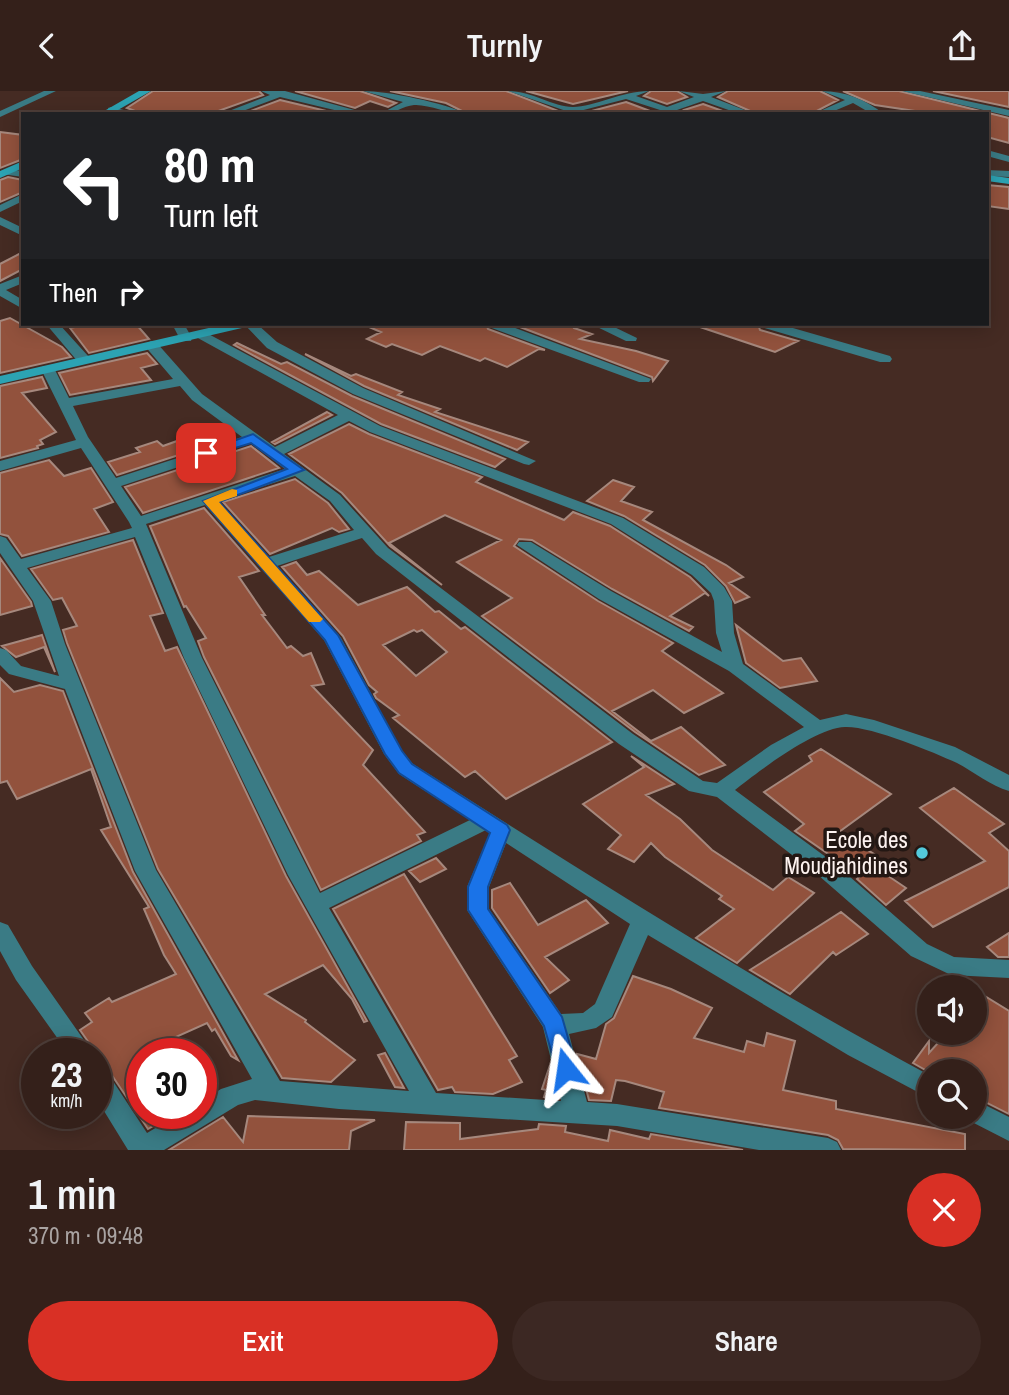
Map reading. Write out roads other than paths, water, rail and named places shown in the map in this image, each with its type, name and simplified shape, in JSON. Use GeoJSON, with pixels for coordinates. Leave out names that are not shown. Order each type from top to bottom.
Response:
{"type":"FeatureCollection","features":[{"type":"Feature","properties":{"kind":"street"},"geometry":{"type":"LineString","coordinates":[[0,114],[51,91]]}},
{"type":"Feature","properties":{"kind":"street"},"geometry":{"type":"LineString","coordinates":[[108,112],[146,91]]}},
{"type":"Feature","properties":{"kind":"street"},"geometry":{"type":"LineString","coordinates":[[266,91],[282,92],[357,112]]}},
{"type":"Feature","properties":{"kind":"street"},"geometry":{"type":"LineString","coordinates":[[368,91],[454,112]]}},
{"type":"Feature","properties":{"kind":"street"},"geometry":{"type":"LineString","coordinates":[[513,91],[572,110],[644,91]]}},
{"type":"Feature","properties":{"kind":"street"},"geometry":{"type":"LineString","coordinates":[[610,91],[674,112]]}},
{"type":"Feature","properties":{"kind":"street"},"geometry":{"type":"LineString","coordinates":[[684,91],[744,112]]}},
{"type":"Feature","properties":{"kind":"street"},"geometry":{"type":"LineString","coordinates":[[661,112],[721,91]]}},
{"type":"Feature","properties":{"kind":"street"},"geometry":{"type":"LineString","coordinates":[[827,91],[854,100],[875,112]]}},
{"type":"Feature","properties":{"kind":"street"},"geometry":{"type":"LineString","coordinates":[[906,91],[1009,113]]}},
{"type":"Feature","properties":{"kind":"street"},"geometry":{"type":"LineString","coordinates":[[232,112],[282,92]]}},
{"type":"Feature","properties":{"kind":"street"},"geometry":{"type":"LineString","coordinates":[[823,112],[854,100]]}},
{"type":"Feature","properties":{"kind":"street"},"geometry":{"type":"LineString","coordinates":[[390,112],[414,101]]}},
{"type":"Feature","properties":{"kind":"street"},"geometry":{"type":"LineString","coordinates":[[241,109],[253,112]]}},
{"type":"Feature","properties":{"kind":"street"},"geometry":{"type":"LineString","coordinates":[[989,154],[1009,159]]}},
{"type":"Feature","properties":{"kind":"street"},"geometry":{"type":"LineString","coordinates":[[3,173],[21,165]]}},
{"type":"Feature","properties":{"kind":"street"},"geometry":{"type":"LineString","coordinates":[[3,173],[21,174]]}},
{"type":"Feature","properties":{"kind":"street"},"geometry":{"type":"LineString","coordinates":[[989,176],[1009,174]]}},
{"type":"Feature","properties":{"kind":"street"},"geometry":{"type":"LineString","coordinates":[[989,176],[1009,181]]}},
{"type":"Feature","properties":{"kind":"street"},"geometry":{"type":"LineString","coordinates":[[0,209],[21,198]]}},
{"type":"Feature","properties":{"kind":"street"},"geometry":{"type":"LineString","coordinates":[[1,221],[21,232]]}},
{"type":"Feature","properties":{"kind":"street"},"geometry":{"type":"LineString","coordinates":[[7,297],[21,281]]}},
{"type":"Feature","properties":{"kind":"street"},"geometry":{"type":"LineString","coordinates":[[54,326],[84,360]]}},
{"type":"Feature","properties":{"kind":"street"},"geometry":{"type":"LineString","coordinates":[[180,326],[193,336],[374,429],[617,521],[698,571],[718,591],[723,601],[725,633],[735,667]]}},
{"type":"Feature","properties":{"kind":"street"},"geometry":{"type":"LineString","coordinates":[[0,380],[234,326]]}},
{"type":"Feature","properties":{"kind":"street"},"geometry":{"type":"LineString","coordinates":[[252,326],[272,345],[358,391],[529,461]]}},
{"type":"Feature","properties":{"kind":"street"},"geometry":{"type":"LineString","coordinates":[[499,326],[644,379]]}},
{"type":"Feature","properties":{"kind":"street"},"geometry":{"type":"LineString","coordinates":[[602,326],[631,338]]}},
{"type":"Feature","properties":{"kind":"street"},"geometry":{"type":"LineString","coordinates":[[773,326],[885,359]]}},
{"type":"Feature","properties":{"kind":"street"},"geometry":{"type":"LineString","coordinates":[[151,345],[197,397],[335,498],[382,551],[626,739],[696,786],[721,790],[764,760],[820,729],[842,721],[856,721],[934,744],[981,765],[1009,783]]}},
{"type":"Feature","properties":{"kind":"street"},"geometry":{"type":"LineString","coordinates":[[48,369],[84,442],[139,526],[193,658],[316,905],[428,1102]]}},
{"type":"Feature","properties":{"kind":"street"},"geometry":{"type":"LineString","coordinates":[[64,403],[183,381]]}},
{"type":"Feature","properties":{"kind":"street"},"geometry":{"type":"LineString","coordinates":[[274,453],[349,415]]}},
{"type":"Feature","properties":{"kind":"street"},"geometry":{"type":"LineString","coordinates":[[112,484],[253,438]]}},
{"type":"Feature","properties":{"kind":"street"},"geometry":{"type":"LineString","coordinates":[[0,466],[84,442]]}},
{"type":"Feature","properties":{"kind":"street"},"geometry":{"type":"LineString","coordinates":[[18,565],[297,470]]}},
{"type":"Feature","properties":{"kind":"street"},"geometry":{"type":"LineString","coordinates":[[210,501],[332,638],[394,754],[406,769],[643,921],[917,1080]]}},
{"type":"Feature","properties":{"kind":"street"},"geometry":{"type":"LineString","coordinates":[[266,564],[363,532]]}},
{"type":"Feature","properties":{"kind":"street"},"geometry":{"type":"LineString","coordinates":[[0,541],[42,601],[72,685],[146,871],[271,1089]]}},
{"type":"Feature","properties":{"kind":"street"},"geometry":{"type":"LineString","coordinates":[[525,545],[605,595],[735,667],[820,729]]}},
{"type":"Feature","properties":{"kind":"street"},"geometry":{"type":"LineString","coordinates":[[0,654],[15,670],[72,685]]}},
{"type":"Feature","properties":{"kind":"street"},"geometry":{"type":"LineString","coordinates":[[721,790],[826,869],[919,950],[951,966],[1009,969]]}},
{"type":"Feature","properties":{"kind":"street"},"geometry":{"type":"LineString","coordinates":[[316,905],[493,826]]}},
{"type":"Feature","properties":{"kind":"street"},"geometry":{"type":"LineString","coordinates":[[493,826],[478,887],[478,910],[554,1024],[577,1113]]}},
{"type":"Feature","properties":{"kind":"street"},"geometry":{"type":"LineString","coordinates":[[554,1024],[595,1020],[604,1010],[643,921]]}},
{"type":"Feature","properties":{"kind":"street"},"geometry":{"type":"LineString","coordinates":[[0,931],[24,974],[70,1038]]}},
{"type":"Feature","properties":{"kind":"street"},"geometry":{"type":"LineString","coordinates":[[112,1101],[143,1150],[230,1097],[255,1089],[271,1089],[339,1098],[617,1115],[828,1150]]}},
{"type":"Feature","properties":{"kind":"street"},"geometry":{"type":"LineString","coordinates":[[987,1118],[1009,1130]]}},
{"type":"Feature","properties":{"kind":"place","name":"Ecole des Moudjahidines"},"geometry":{"type":"Point","coordinates":[922,853]}}]}
